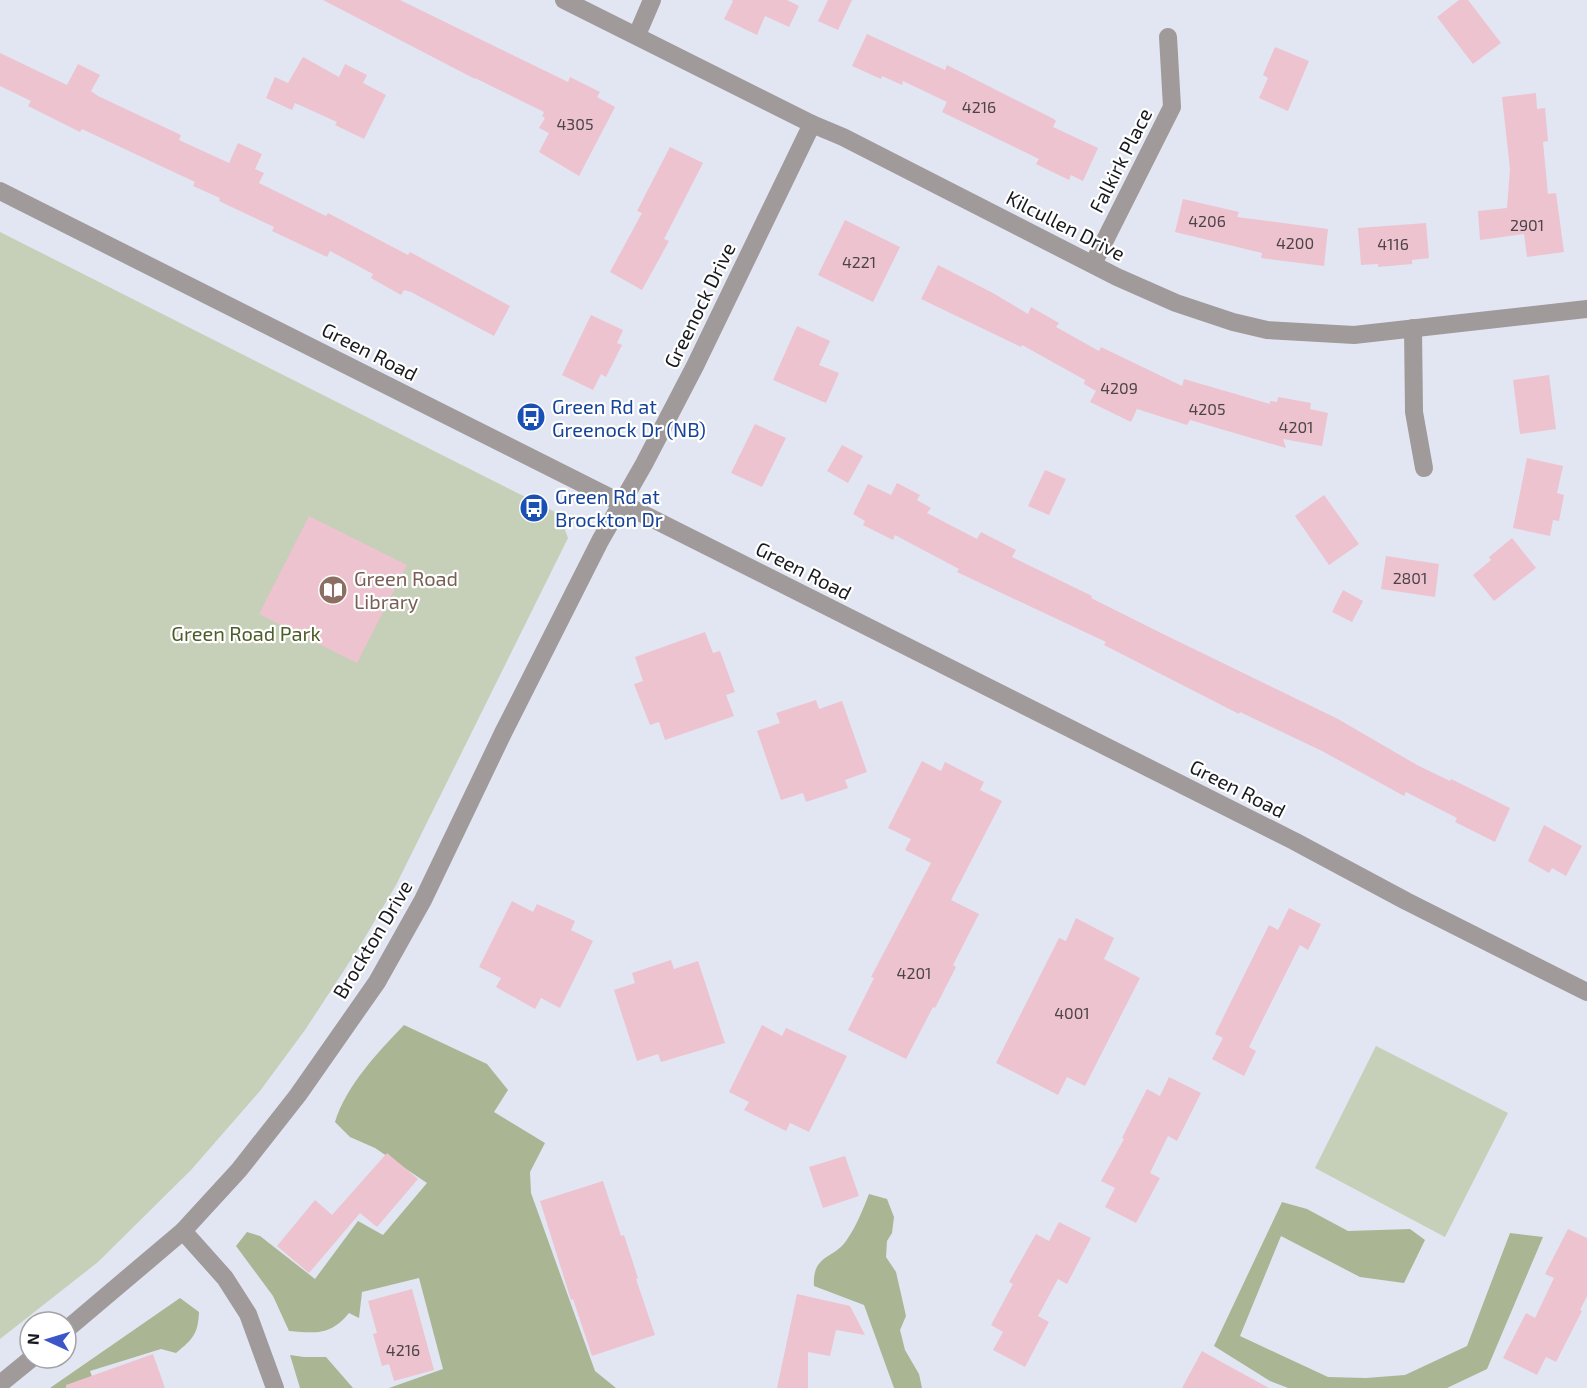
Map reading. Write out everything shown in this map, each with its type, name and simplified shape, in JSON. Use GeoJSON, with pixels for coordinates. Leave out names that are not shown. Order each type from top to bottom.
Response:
{"type":"FeatureCollection","features":[{"type":"Feature","properties":{"kind":"street","name":"Kilcullen Drive"},"geometry":{"type":"LineString","coordinates":[[564,0],[812,124],[843,137],[1093,264],[1176,303],[1233,322],[1267,330],[1354,335],[1587,309]]}},
{"type":"Feature","properties":{"kind":"street"},"geometry":{"type":"LineString","coordinates":[[637,35],[652,0]]}},
{"type":"Feature","properties":{"kind":"street","name":"Falkirk Place"},"geometry":{"type":"LineString","coordinates":[[1093,264],[1172,107],[1168,36]]}},
{"type":"Feature","properties":{"kind":"street","name":"Greenock Drive"},"geometry":{"type":"LineString","coordinates":[[620,503],[644,464],[696,366],[812,124]]}},
{"type":"Feature","properties":{"kind":"street","name":"Green Road"},"geometry":{"type":"LineString","coordinates":[[0,191],[1294,841],[1406,901],[1587,992]]}},
{"type":"Feature","properties":{"kind":"street"},"geometry":{"type":"LineString","coordinates":[[1413,328],[1414,412],[1424,468]]}},
{"type":"Feature","properties":{"kind":"street","name":"Brockton Drive"},"geometry":{"type":"LineString","coordinates":[[78,1320],[183,1231],[239,1170],[298,1095],[377,981],[423,900],[503,733],[620,503]]}},
{"type":"Feature","properties":{"kind":"street"},"geometry":{"type":"LineString","coordinates":[[183,1231],[225,1278],[248,1314],[276,1388]]}},
{"type":"Feature","properties":{"kind":"street"},"geometry":{"type":"LineString","coordinates":[[0,1384],[18,1369]]}},
{"type":"Feature","properties":{"kind":"green space","name":"Green Road Park"},"geometry":{"type":"Polygon","coordinates":[[[0,232],[559,514],[568,538],[396,885],[358,949],[305,1030],[260,1091],[191,1170],[98,1262],[37,1310],[18,1310],[18,1325],[0,1339],[0,232]]]}},
{"type":"Feature","properties":{"kind":"green space"},"geometry":{"type":"Polygon","coordinates":[[[404,1025],[487,1064],[508,1090],[494,1112],[545,1143],[530,1172],[531,1193],[595,1371],[616,1388],[389,1388],[443,1369],[419,1278],[362,1292],[359,1318],[349,1313],[329,1329],[307,1332],[289,1331],[273,1296],[236,1246],[247,1232],[260,1236],[315,1279],[358,1221],[383,1235],[427,1183],[375,1148],[350,1137],[335,1122],[355,1083],[404,1025]]]}},
{"type":"Feature","properties":{"kind":"green space"},"geometry":{"type":"Polygon","coordinates":[[[1376,1046],[1508,1113],[1445,1237],[1315,1168],[1376,1046]]]}},
{"type":"Feature","properties":{"kind":"green space"},"geometry":{"type":"Polygon","coordinates":[[[869,1194],[887,1199],[894,1217],[892,1233],[887,1241],[886,1257],[896,1272],[906,1316],[900,1330],[905,1350],[919,1374],[922,1388],[894,1388],[864,1305],[814,1286],[814,1275],[820,1262],[843,1245],[857,1222],[869,1194]]]}},
{"type":"Feature","properties":{"kind":"green space"},"geometry":{"type":"Polygon","coordinates":[[[1282,1202],[1307,1209],[1348,1231],[1410,1229],[1425,1240],[1404,1283],[1360,1277],[1281,1236],[1240,1336],[1328,1377],[1366,1378],[1405,1375],[1467,1346],[1510,1233],[1543,1237],[1487,1369],[1447,1388],[1288,1388],[1270,1381],[1214,1346],[1282,1202]]]}},
{"type":"Feature","properties":{"kind":"green space"},"geometry":{"type":"Polygon","coordinates":[[[180,1298],[199,1312],[194,1336],[176,1353],[161,1349],[90,1371],[96,1388],[50,1388],[180,1298]]]}},
{"type":"Feature","properties":{"kind":"green space"},"geometry":{"type":"Polygon","coordinates":[[[290,1355],[326,1357],[353,1388],[300,1388],[290,1355]]]}},
{"type":"Feature","properties":{"kind":"building"},"geometry":{"type":"Polygon","coordinates":[[[323,0],[400,0],[568,82],[570,77],[600,92],[597,97],[615,107],[579,176],[539,152],[549,133],[539,128],[545,118],[542,116],[544,112],[323,0]]]}},
{"type":"Feature","properties":{"kind":"building"},"geometry":{"type":"Polygon","coordinates":[[[731,0],[787,0],[799,6],[789,27],[765,16],[757,35],[724,19],[733,1],[731,0]]]}},
{"type":"Feature","properties":{"kind":"building"},"geometry":{"type":"Polygon","coordinates":[[[828,0],[852,0],[838,30],[818,21],[828,0]]]}},
{"type":"Feature","properties":{"kind":"building"},"geometry":{"type":"Polygon","coordinates":[[[1459,0],[1468,0],[1501,43],[1473,64],[1437,17],[1459,0]]]}},
{"type":"Feature","properties":{"kind":"building"},"geometry":{"type":"Polygon","coordinates":[[[867,34],[945,70],[947,65],[1054,119],[1056,121],[1053,127],[1098,148],[1083,181],[1071,175],[1069,180],[1036,164],[1039,159],[942,112],[947,102],[903,81],[902,85],[882,76],[881,79],[852,66],[867,34]]]}},
{"type":"Feature","properties":{"kind":"building"},"geometry":{"type":"Polygon","coordinates":[[[1275,47],[1309,61],[1288,111],[1259,98],[1268,78],[1263,75],[1275,47]]]}},
{"type":"Feature","properties":{"kind":"building"},"geometry":{"type":"Polygon","coordinates":[[[0,53],[67,85],[78,64],[100,75],[91,91],[98,96],[181,135],[179,140],[229,163],[238,143],[262,154],[255,169],[264,173],[259,183],[326,216],[328,213],[408,255],[410,252],[510,306],[494,336],[411,292],[404,290],[401,295],[371,278],[373,274],[330,251],[327,257],[272,231],[274,227],[193,186],[195,182],[82,129],[80,132],[28,106],[31,101],[0,86],[0,53]]]}},
{"type":"Feature","properties":{"kind":"building"},"geometry":{"type":"Polygon","coordinates":[[[303,57],[339,77],[345,64],[367,75],[363,83],[386,95],[364,139],[335,125],[337,122],[295,103],[292,110],[266,98],[275,77],[288,83],[303,57]]]}},
{"type":"Feature","properties":{"kind":"building"},"geometry":{"type":"Polygon","coordinates":[[[1536,93],[1537,109],[1545,108],[1548,141],[1543,142],[1548,194],[1556,193],[1564,252],[1527,257],[1524,234],[1480,240],[1478,211],[1507,208],[1510,169],[1502,97],[1536,93]]]}},
{"type":"Feature","properties":{"kind":"building"},"geometry":{"type":"Polygon","coordinates":[[[670,147],[703,163],[664,239],[669,241],[642,290],[610,272],[642,213],[637,211],[670,147]]]}},
{"type":"Feature","properties":{"kind":"building"},"geometry":{"type":"Polygon","coordinates":[[[1183,199],[1239,212],[1237,217],[1328,229],[1324,266],[1261,258],[1262,253],[1175,232],[1183,199]]]}},
{"type":"Feature","properties":{"kind":"building"},"geometry":{"type":"Polygon","coordinates":[[[845,220],[900,247],[873,302],[818,275],[845,220]]]}},
{"type":"Feature","properties":{"kind":"building"},"geometry":{"type":"Polygon","coordinates":[[[1426,223],[1429,258],[1412,260],[1412,264],[1378,267],[1378,264],[1361,265],[1358,228],[1426,223]]]}},
{"type":"Feature","properties":{"kind":"building"},"geometry":{"type":"Polygon","coordinates":[[[938,265],[1028,314],[1031,307],[1059,323],[1056,327],[1099,351],[1101,347],[1182,386],[1184,379],[1270,404],[1270,401],[1277,402],[1278,397],[1311,403],[1310,409],[1328,413],[1322,446],[1283,439],[1286,448],[1190,420],[1187,425],[1137,409],[1131,422],[1090,402],[1096,391],[1084,384],[1085,380],[1022,345],[1021,347],[921,299],[938,265]]]}},
{"type":"Feature","properties":{"kind":"building"},"geometry":{"type":"Polygon","coordinates":[[[591,315],[623,330],[617,343],[622,345],[606,377],[601,374],[593,390],[562,375],[591,315]]]}},
{"type":"Feature","properties":{"kind":"building"},"geometry":{"type":"Polygon","coordinates":[[[797,326],[830,341],[819,365],[839,373],[826,403],[773,380],[797,326]]]}},
{"type":"Feature","properties":{"kind":"building"},"geometry":{"type":"Polygon","coordinates":[[[1549,375],[1556,429],[1520,434],[1513,380],[1549,375]]]}},
{"type":"Feature","properties":{"kind":"building"},"geometry":{"type":"Polygon","coordinates":[[[755,424],[786,438],[762,487],[731,473],[755,424]]]}},
{"type":"Feature","properties":{"kind":"building"},"geometry":{"type":"Polygon","coordinates":[[[842,445],[863,456],[848,483],[827,471],[842,445]]]}},
{"type":"Feature","properties":{"kind":"building"},"geometry":{"type":"Polygon","coordinates":[[[1527,458],[1563,466],[1557,493],[1564,495],[1559,521],[1553,520],[1550,536],[1513,528],[1527,458]]]}},
{"type":"Feature","properties":{"kind":"building"},"geometry":{"type":"Polygon","coordinates":[[[1045,470],[1066,479],[1049,515],[1028,506],[1045,470]]]}},
{"type":"Feature","properties":{"kind":"building"},"geometry":{"type":"Polygon","coordinates":[[[897,483],[920,495],[917,500],[931,508],[927,513],[977,539],[981,532],[1016,550],[1012,557],[1338,719],[1417,765],[1510,808],[1495,842],[1455,822],[1457,818],[1406,792],[1404,796],[1322,751],[1240,712],[1239,714],[1104,645],[1106,642],[957,572],[959,569],[895,535],[893,540],[863,525],[865,521],[853,514],[868,484],[891,495],[897,483]]]}},
{"type":"Feature","properties":{"kind":"building"},"geometry":{"type":"Polygon","coordinates":[[[1324,495],[1359,544],[1329,565],[1295,516],[1324,495]]]}},
{"type":"Feature","properties":{"kind":"building","name":"Green Road Library"},"geometry":{"type":"Polygon","coordinates":[[[309,516],[407,565],[357,663],[259,614],[309,516]]]}},
{"type":"Feature","properties":{"kind":"building"},"geometry":{"type":"Polygon","coordinates":[[[1512,538],[1536,568],[1494,601],[1473,575],[1491,560],[1489,557],[1512,538]]]}},
{"type":"Feature","properties":{"kind":"building"},"geometry":{"type":"Polygon","coordinates":[[[1386,556],[1439,564],[1435,597],[1381,589],[1386,556]]]}},
{"type":"Feature","properties":{"kind":"building"},"geometry":{"type":"Polygon","coordinates":[[[1343,590],[1363,601],[1352,622],[1332,612],[1343,590]]]}},
{"type":"Feature","properties":{"kind":"building"},"geometry":{"type":"Polygon","coordinates":[[[705,632],[713,653],[720,651],[735,692],[726,695],[734,716],[665,740],[659,722],[650,725],[634,684],[643,681],[635,657],[705,632]]]}},
{"type":"Feature","properties":{"kind":"building"},"geometry":{"type":"Polygon","coordinates":[[[816,700],[819,709],[842,701],[867,772],[845,780],[848,788],[806,802],[803,793],[781,800],[757,731],[780,723],[776,713],[816,700]]]}},
{"type":"Feature","properties":{"kind":"building"},"geometry":{"type":"Polygon","coordinates":[[[922,761],[941,771],[945,762],[984,782],[980,790],[1002,801],[951,900],[979,914],[953,965],[956,967],[906,1059],[848,1030],[874,978],[871,977],[931,863],[905,850],[911,839],[888,828],[922,761]]]}},
{"type":"Feature","properties":{"kind":"building"},"geometry":{"type":"Polygon","coordinates":[[[1544,825],[1582,846],[1566,876],[1552,868],[1549,873],[1528,861],[1544,825]]]}},
{"type":"Feature","properties":{"kind":"building"},"geometry":{"type":"Polygon","coordinates":[[[512,901],[533,912],[537,904],[575,921],[571,930],[593,941],[560,1008],[541,998],[535,1009],[496,987],[501,978],[479,967],[512,901]]]}},
{"type":"Feature","properties":{"kind":"building"},"geometry":{"type":"Polygon","coordinates":[[[1289,908],[1321,924],[1308,950],[1300,945],[1249,1047],[1256,1051],[1244,1076],[1212,1059],[1223,1038],[1215,1034],[1269,925],[1278,930],[1289,908]]]}},
{"type":"Feature","properties":{"kind":"building"},"geometry":{"type":"Polygon","coordinates":[[[1076,918],[1114,938],[1104,959],[1140,978],[1085,1086],[1067,1077],[1058,1095],[996,1063],[1059,938],[1066,941],[1076,918]]]}},
{"type":"Feature","properties":{"kind":"building"},"geometry":{"type":"Polygon","coordinates":[[[671,960],[674,969],[698,961],[725,1043],[661,1062],[658,1054],[637,1061],[614,990],[635,983],[632,973],[671,960]]]}},
{"type":"Feature","properties":{"kind":"building"},"geometry":{"type":"Polygon","coordinates":[[[762,1025],[782,1036],[786,1028],[847,1056],[809,1132],[790,1123],[786,1131],[744,1110],[749,1102],[729,1092],[762,1025]]]}},
{"type":"Feature","properties":{"kind":"building"},"geometry":{"type":"Polygon","coordinates":[[[1169,1077],[1201,1093],[1177,1141],[1168,1136],[1150,1173],[1160,1178],[1136,1223],[1105,1207],[1115,1188],[1101,1181],[1147,1089],[1160,1096],[1169,1077]]]}},
{"type":"Feature","properties":{"kind":"building"},"geometry":{"type":"Polygon","coordinates":[[[387,1153],[418,1179],[377,1227],[360,1213],[309,1273],[277,1246],[315,1200],[332,1215],[387,1153]]]}},
{"type":"Feature","properties":{"kind":"building"},"geometry":{"type":"Polygon","coordinates":[[[845,1156],[859,1196],[823,1208],[809,1167],[845,1156]]]}},
{"type":"Feature","properties":{"kind":"building"},"geometry":{"type":"Polygon","coordinates":[[[603,1181],[621,1236],[624,1235],[655,1335],[592,1356],[573,1299],[571,1300],[540,1201],[603,1181]]]}},
{"type":"Feature","properties":{"kind":"building"},"geometry":{"type":"Polygon","coordinates":[[[1059,1222],[1091,1238],[1067,1284],[1058,1279],[1038,1316],[1049,1322],[1025,1367],[993,1350],[1003,1332],[991,1325],[1013,1284],[1009,1282],[1036,1234],[1049,1241],[1059,1222]]]}},
{"type":"Feature","properties":{"kind":"building"},"geometry":{"type":"Polygon","coordinates":[[[1568,1229],[1587,1238],[1587,1296],[1580,1310],[1582,1311],[1556,1362],[1546,1357],[1537,1375],[1503,1358],[1526,1313],[1535,1318],[1554,1278],[1545,1274],[1568,1229]]]}},
{"type":"Feature","properties":{"kind":"building"},"geometry":{"type":"Polygon","coordinates":[[[412,1289],[434,1370],[394,1381],[389,1364],[382,1366],[373,1334],[377,1333],[368,1301],[412,1289]]]}},
{"type":"Feature","properties":{"kind":"building"},"geometry":{"type":"Polygon","coordinates":[[[797,1294],[850,1306],[865,1335],[836,1330],[830,1356],[808,1352],[808,1388],[777,1388],[797,1294]]]}},
{"type":"Feature","properties":{"kind":"building"},"geometry":{"type":"Polygon","coordinates":[[[1202,1351],[1216,1359],[1269,1388],[1182,1388],[1202,1351]]]}},
{"type":"Feature","properties":{"kind":"building"},"geometry":{"type":"Polygon","coordinates":[[[153,1354],[165,1388],[66,1388],[66,1385],[153,1354]]]}},
{"type":"Feature","properties":{"kind":"place","name":"Green Rd at Greenock Dr (NB)"},"geometry":{"type":"Point","coordinates":[531,417]}},
{"type":"Feature","properties":{"kind":"place","name":"Green Rd at Brockton Dr"},"geometry":{"type":"Point","coordinates":[534,508]}},
{"type":"Feature","properties":{"kind":"place","name":"Green Road Library"},"geometry":{"type":"Point","coordinates":[333,590]}}]}
